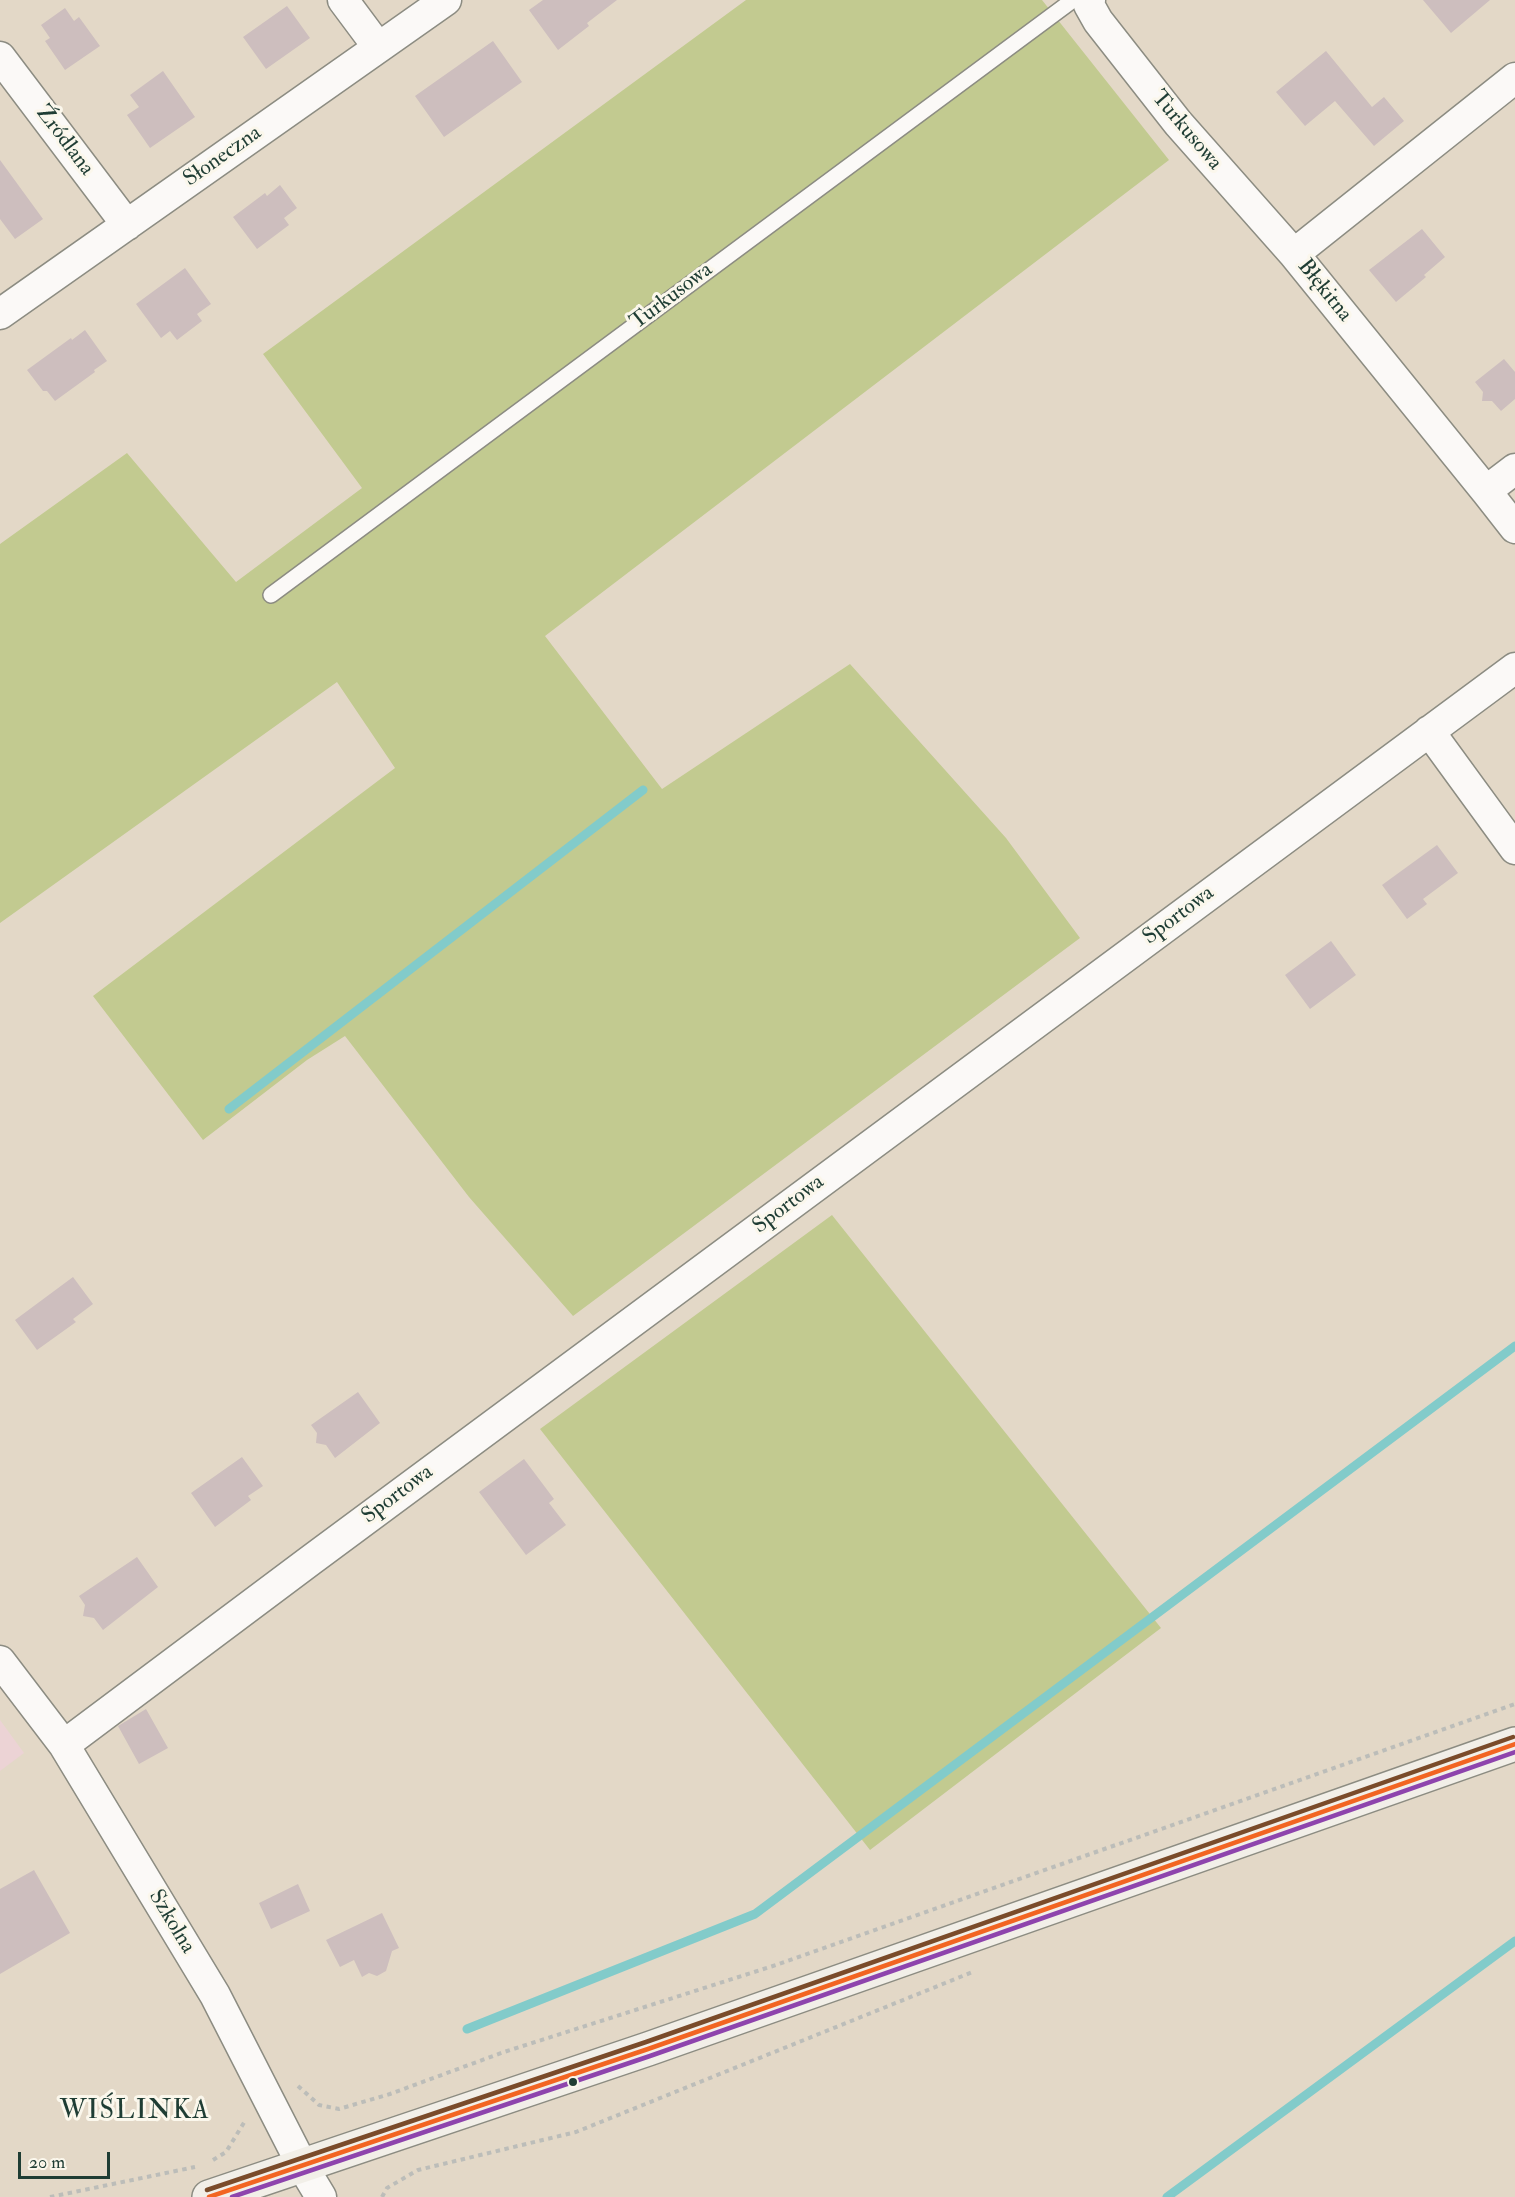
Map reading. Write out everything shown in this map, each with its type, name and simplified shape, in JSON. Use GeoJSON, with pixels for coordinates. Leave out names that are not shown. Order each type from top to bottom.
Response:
{"type":"FeatureCollection","features":[{"type":"Feature","properties":{"kind":"main road"},"geometry":{"type":"LineString","coordinates":[[209,2197],[659,2045],[1515,1744]]}},
{"type":"Feature","properties":{"kind":"street"},"geometry":{"type":"LineString","coordinates":[[343,0],[378,47]]}},
{"type":"Feature","properties":{"kind":"street","name":"Słoneczna"},"geometry":{"type":"LineString","coordinates":[[0,314],[446,0]]}},
{"type":"Feature","properties":{"kind":"street","name":"Turkusowa"},"geometry":{"type":"LineString","coordinates":[[1090,0],[1089,5],[1098,21],[1178,123],[1294,254]]}},
{"type":"Feature","properties":{"kind":"street","name":"Źródlana"},"geometry":{"type":"LineString","coordinates":[[0,57],[127,225]]}},
{"type":"Feature","properties":{"kind":"street","name":"Błękitna"},"geometry":{"type":"LineString","coordinates":[[1515,78],[1294,254],[1515,528]]}},
{"type":"Feature","properties":{"kind":"street"},"geometry":{"type":"LineString","coordinates":[[1486,491],[1515,469]]}},
{"type":"Feature","properties":{"kind":"street","name":"Sportowa"},"geometry":{"type":"LineString","coordinates":[[64,1745],[1515,668]]}},
{"type":"Feature","properties":{"kind":"street"},"geometry":{"type":"LineString","coordinates":[[1429,731],[1515,849]]}},
{"type":"Feature","properties":{"kind":"street","name":"Szkolna"},"geometry":{"type":"LineString","coordinates":[[0,1661],[64,1745],[215,1995],[303,2167],[321,2197]]}},
{"type":"Feature","properties":{"kind":"lane","name":"Turkusowa"},"geometry":{"type":"LineString","coordinates":[[271,595],[1072,0]]}},
{"type":"Feature","properties":{"kind":"path"},"geometry":{"type":"LineString","coordinates":[[210,2161],[226,2152],[245,2123],[237,2096],[289,2074],[301,2091],[319,2105],[339,2109],[390,2094],[504,2052],[776,1965],[1515,1704]]}},
{"type":"Feature","properties":{"kind":"path"},"geometry":{"type":"LineString","coordinates":[[382,2197],[387,2188],[418,2170],[576,2132],[980,1969]]}},
{"type":"Feature","properties":{"kind":"path"},"geometry":{"type":"LineString","coordinates":[[50,2197],[201,2166]]}},
{"type":"Feature","properties":{"kind":"shaded area"},"geometry":{"type":"Polygon","coordinates":[[[0,1720],[24,1753],[0,1771],[0,1720]]]}},
{"type":"Feature","properties":{"kind":"green space"},"geometry":{"type":"Polygon","coordinates":[[[746,0],[1042,0],[1169,160],[545,636],[662,789],[850,664],[1006,838],[1080,938],[573,1316],[469,1197],[345,1036],[307,1060],[203,1140],[93,996],[395,768],[337,682],[0,923],[0,544],[127,453],[236,582],[362,488],[263,354],[746,0]]]}},
{"type":"Feature","properties":{"kind":"green space"},"geometry":{"type":"Polygon","coordinates":[[[832,1215],[1161,1628],[870,1850],[540,1429],[832,1215]]]}},
{"type":"Feature","properties":{"kind":"building"},"geometry":{"type":"Polygon","coordinates":[[[543,0],[617,0],[587,23],[589,26],[558,50],[529,10],[543,0]]]}},
{"type":"Feature","properties":{"kind":"building"},"geometry":{"type":"Polygon","coordinates":[[[1423,0],[1490,0],[1451,33],[1423,0]]]}},
{"type":"Feature","properties":{"kind":"building"},"geometry":{"type":"Polygon","coordinates":[[[287,6],[310,38],[266,69],[243,37],[287,6]]]}},
{"type":"Feature","properties":{"kind":"building"},"geometry":{"type":"Polygon","coordinates":[[[65,8],[74,21],[79,17],[100,46],[65,70],[45,41],[50,38],[41,25],[65,8]]]}},
{"type":"Feature","properties":{"kind":"building"},"geometry":{"type":"Polygon","coordinates":[[[493,41],[522,82],[444,137],[415,96],[493,41]]]}},
{"type":"Feature","properties":{"kind":"building"},"geometry":{"type":"Polygon","coordinates":[[[1326,51],[1372,107],[1384,97],[1404,121],[1374,146],[1335,101],[1305,126],[1276,92],[1326,51]]]}},
{"type":"Feature","properties":{"kind":"building"},"geometry":{"type":"Polygon","coordinates":[[[163,71],[195,117],[150,148],[127,115],[139,107],[130,95],[163,71]]]}},
{"type":"Feature","properties":{"kind":"building"},"geometry":{"type":"Polygon","coordinates":[[[0,160],[43,219],[15,239],[0,219],[0,160]]]}},
{"type":"Feature","properties":{"kind":"building"},"geometry":{"type":"Polygon","coordinates":[[[280,185],[297,208],[284,218],[289,225],[257,249],[233,217],[265,193],[267,196],[280,185]]]}},
{"type":"Feature","properties":{"kind":"building"},"geometry":{"type":"Polygon","coordinates":[[[1422,229],[1445,257],[1424,275],[1426,277],[1396,302],[1369,270],[1422,229]]]}},
{"type":"Feature","properties":{"kind":"building"},"geometry":{"type":"Polygon","coordinates":[[[185,268],[211,304],[197,314],[202,321],[177,340],[170,331],[161,338],[136,304],[185,268]]]}},
{"type":"Feature","properties":{"kind":"building"},"geometry":{"type":"Polygon","coordinates":[[[85,330],[107,361],[55,401],[47,391],[43,391],[27,370],[85,330]]]}},
{"type":"Feature","properties":{"kind":"building"},"geometry":{"type":"Polygon","coordinates":[[[1504,359],[1515,372],[1515,399],[1501,411],[1492,401],[1482,401],[1483,392],[1475,382],[1504,359]]]}},
{"type":"Feature","properties":{"kind":"building"},"geometry":{"type":"Polygon","coordinates":[[[1437,845],[1458,873],[1423,899],[1427,904],[1407,919],[1382,885],[1437,845]]]}},
{"type":"Feature","properties":{"kind":"building"},"geometry":{"type":"Polygon","coordinates":[[[1331,941],[1356,975],[1310,1009],[1285,975],[1331,941]]]}},
{"type":"Feature","properties":{"kind":"building"},"geometry":{"type":"Polygon","coordinates":[[[73,1277],[93,1304],[73,1319],[76,1322],[37,1350],[15,1320],[73,1277]]]}},
{"type":"Feature","properties":{"kind":"building"},"geometry":{"type":"Polygon","coordinates":[[[358,1392],[380,1423],[335,1458],[326,1445],[316,1443],[317,1433],[311,1425],[358,1392]]]}},
{"type":"Feature","properties":{"kind":"building"},"geometry":{"type":"Polygon","coordinates":[[[242,1457],[263,1486],[248,1496],[251,1500],[215,1527],[191,1493],[242,1457]]]}},
{"type":"Feature","properties":{"kind":"building"},"geometry":{"type":"Polygon","coordinates":[[[524,1459],[554,1499],[549,1503],[566,1525],[526,1555],[479,1492],[524,1459]]]}},
{"type":"Feature","properties":{"kind":"building"},"geometry":{"type":"Polygon","coordinates":[[[137,1557],[158,1587],[103,1630],[94,1618],[83,1616],[85,1605],[79,1596],[137,1557]]]}},
{"type":"Feature","properties":{"kind":"building"},"geometry":{"type":"Polygon","coordinates":[[[146,1709],[168,1748],[139,1764],[118,1726],[146,1709]]]}},
{"type":"Feature","properties":{"kind":"building"},"geometry":{"type":"Polygon","coordinates":[[[34,1870],[70,1933],[0,1974],[0,1889],[34,1870]]]}},
{"type":"Feature","properties":{"kind":"building"},"geometry":{"type":"Polygon","coordinates":[[[298,1884],[310,1911],[271,1929],[259,1903],[298,1884]]]}},
{"type":"Feature","properties":{"kind":"building"},"geometry":{"type":"Polygon","coordinates":[[[382,1913],[399,1948],[392,1951],[386,1971],[377,1976],[369,1973],[362,1977],[354,1960],[340,1967],[326,1940],[382,1913]]]}},
{"type":"Feature","properties":{"kind":"waterway"},"geometry":{"type":"LineString","coordinates":[[229,1109],[643,790]]}},
{"type":"Feature","properties":{"kind":"waterway"},"geometry":{"type":"LineString","coordinates":[[467,2029],[755,1914],[1515,1346]]}},
{"type":"Feature","properties":{"kind":"waterway"},"geometry":{"type":"LineString","coordinates":[[1167,2197],[1515,1941]]}},
{"type":"Feature","properties":{"kind":"transit line"},"geometry":{"type":"LineString","coordinates":[[207,2190],[646,2042],[1513,1737]]}},
{"type":"Feature","properties":{"kind":"transit line"},"geometry":{"type":"LineString","coordinates":[[209,2197],[648,2049],[1515,1744]]}},
{"type":"Feature","properties":{"kind":"transit line"},"geometry":{"type":"LineString","coordinates":[[232,2197],[650,2056],[1515,1752]]}},
{"type":"Feature","properties":{"kind":"district","name":"WIŚLINKA"},"geometry":{"type":"Point","coordinates":[135,2112]}}]}
